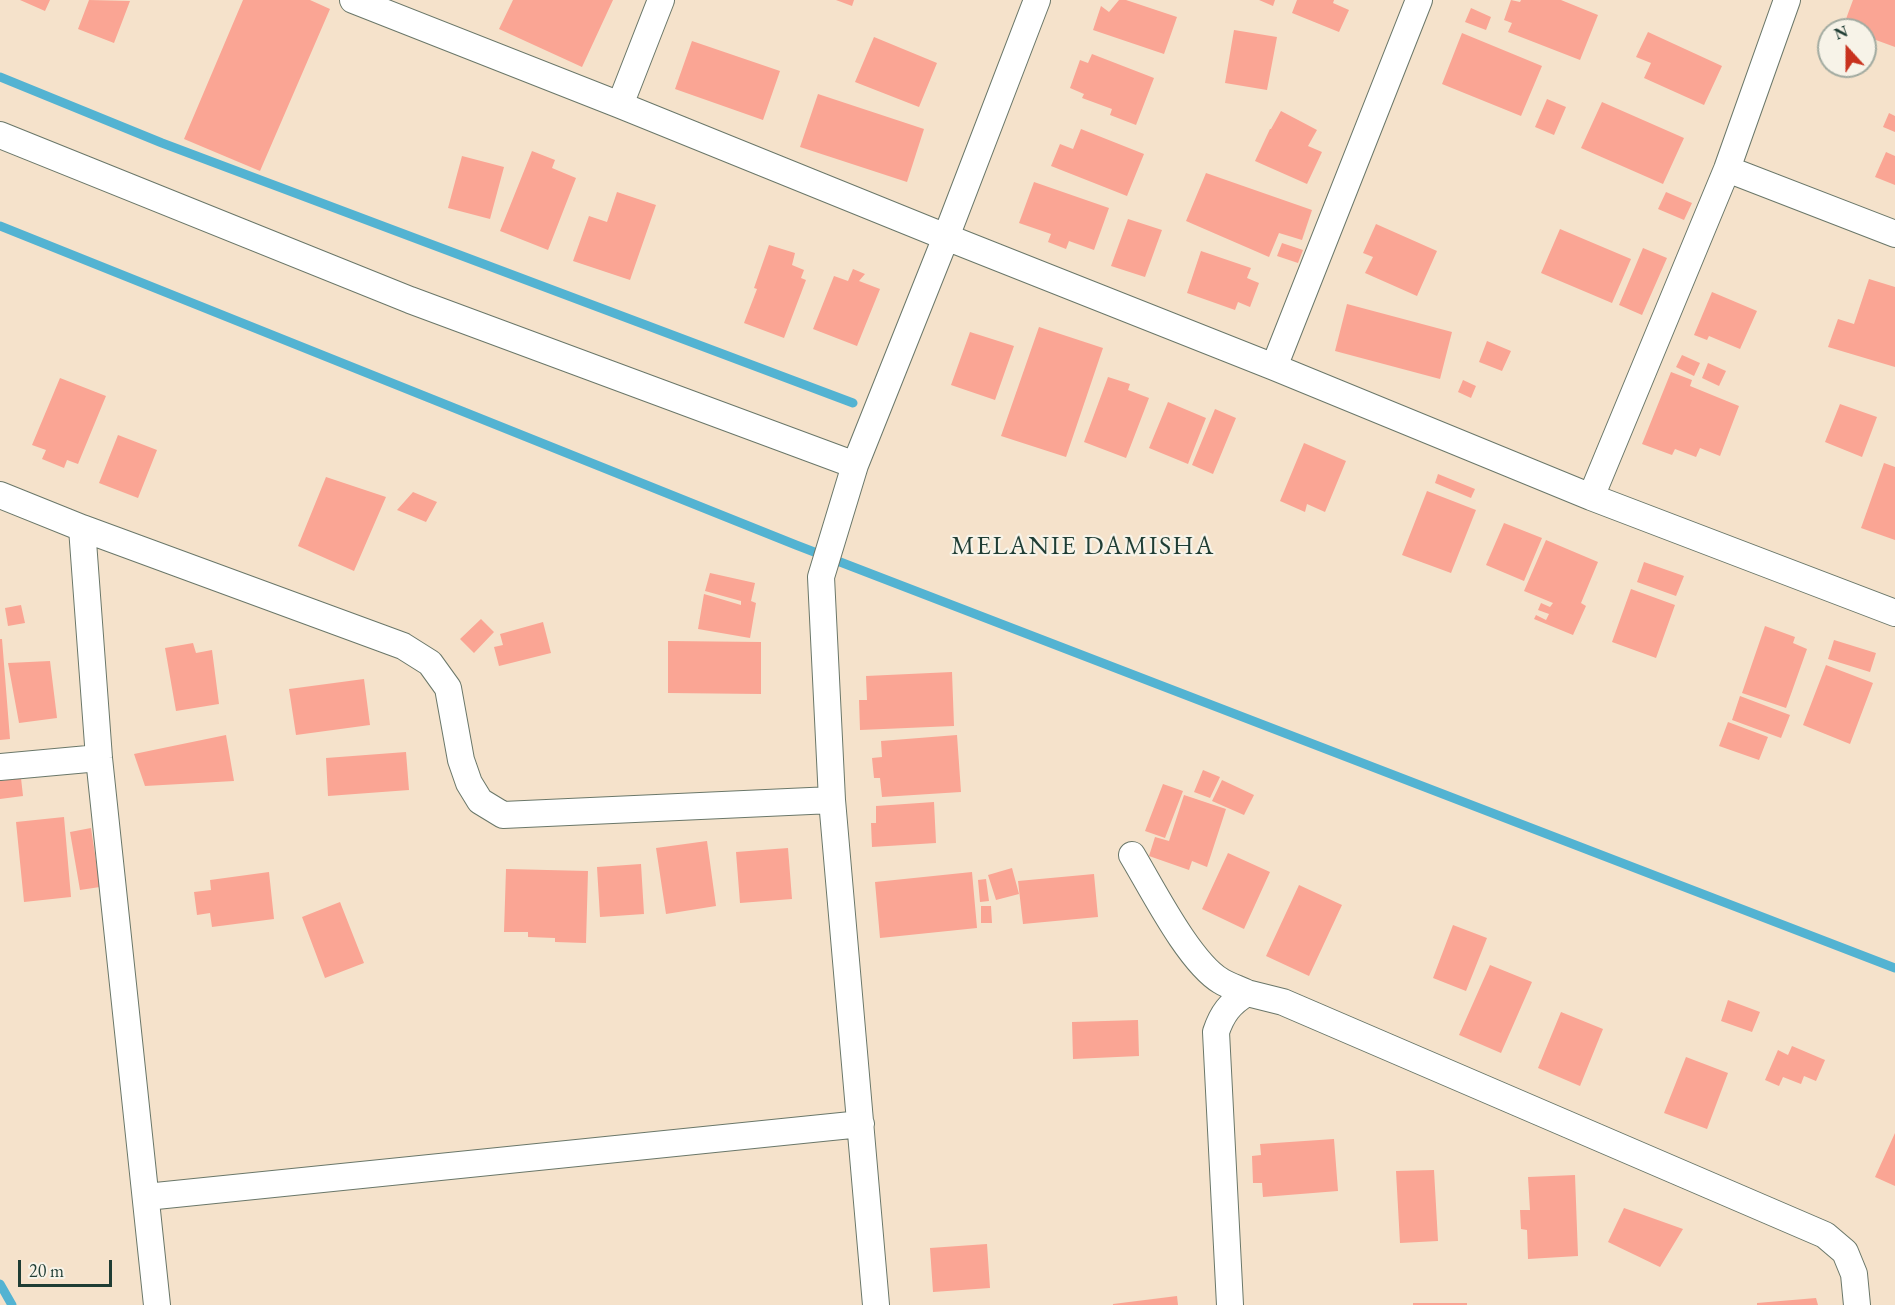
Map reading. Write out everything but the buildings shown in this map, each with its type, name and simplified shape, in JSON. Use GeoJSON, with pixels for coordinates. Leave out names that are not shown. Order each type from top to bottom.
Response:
{"type":"FeatureCollection","features":[{"type":"Feature","properties":{"kind":"street"},"geometry":{"type":"LineString","coordinates":[[353,0],[1274,367],[1591,497],[1895,613]]}},
{"type":"Feature","properties":{"kind":"street"},"geometry":{"type":"LineString","coordinates":[[620,105],[661,0]]}},
{"type":"Feature","properties":{"kind":"street"},"geometry":{"type":"LineString","coordinates":[[876,1305],[832,800],[821,577],[855,465],[1037,0]]}},
{"type":"Feature","properties":{"kind":"street"},"geometry":{"type":"LineString","coordinates":[[1274,367],[1419,0]]}},
{"type":"Feature","properties":{"kind":"street"},"geometry":{"type":"LineString","coordinates":[[1591,497],[1727,169],[1787,0]]}},
{"type":"Feature","properties":{"kind":"street"},"geometry":{"type":"LineString","coordinates":[[0,135],[410,300],[855,465]]}},
{"type":"Feature","properties":{"kind":"street"},"geometry":{"type":"LineString","coordinates":[[1727,169],[1895,234]]}},
{"type":"Feature","properties":{"kind":"street"},"geometry":{"type":"LineString","coordinates":[[0,495],[82,528],[403,646],[430,663],[448,688],[461,760],[469,783],[480,801],[503,815],[832,800]]}},
{"type":"Feature","properties":{"kind":"street"},"geometry":{"type":"LineString","coordinates":[[82,528],[99,758],[157,1305]]}},
{"type":"Feature","properties":{"kind":"street"},"geometry":{"type":"LineString","coordinates":[[0,766],[99,758]]}},
{"type":"Feature","properties":{"kind":"street"},"geometry":{"type":"LineString","coordinates":[[1132,855],[1182,939],[1204,966],[1220,981],[1247,993],[1283,1002],[1825,1235],[1845,1252],[1854,1274],[1857,1305]]}},
{"type":"Feature","properties":{"kind":"street"},"geometry":{"type":"LineString","coordinates":[[1230,1305],[1216,1032],[1222,1015],[1234,1000],[1247,993]]}},
{"type":"Feature","properties":{"kind":"street"},"geometry":{"type":"LineString","coordinates":[[146,1197],[861,1124]]}},
{"type":"Feature","properties":{"kind":"waterway"},"geometry":{"type":"LineString","coordinates":[[0,77],[162,143],[853,403]]}},
{"type":"Feature","properties":{"kind":"waterway"},"geometry":{"type":"LineString","coordinates":[[0,226],[796,545],[1895,968]]}},
{"type":"Feature","properties":{"kind":"waterway"},"geometry":{"type":"LineString","coordinates":[[0,1284],[12,1305]]}},
{"type":"Feature","properties":{"kind":"district","name":"MELANIE DAMISHA"},"geometry":{"type":"Point","coordinates":[1083,547]}}]}
